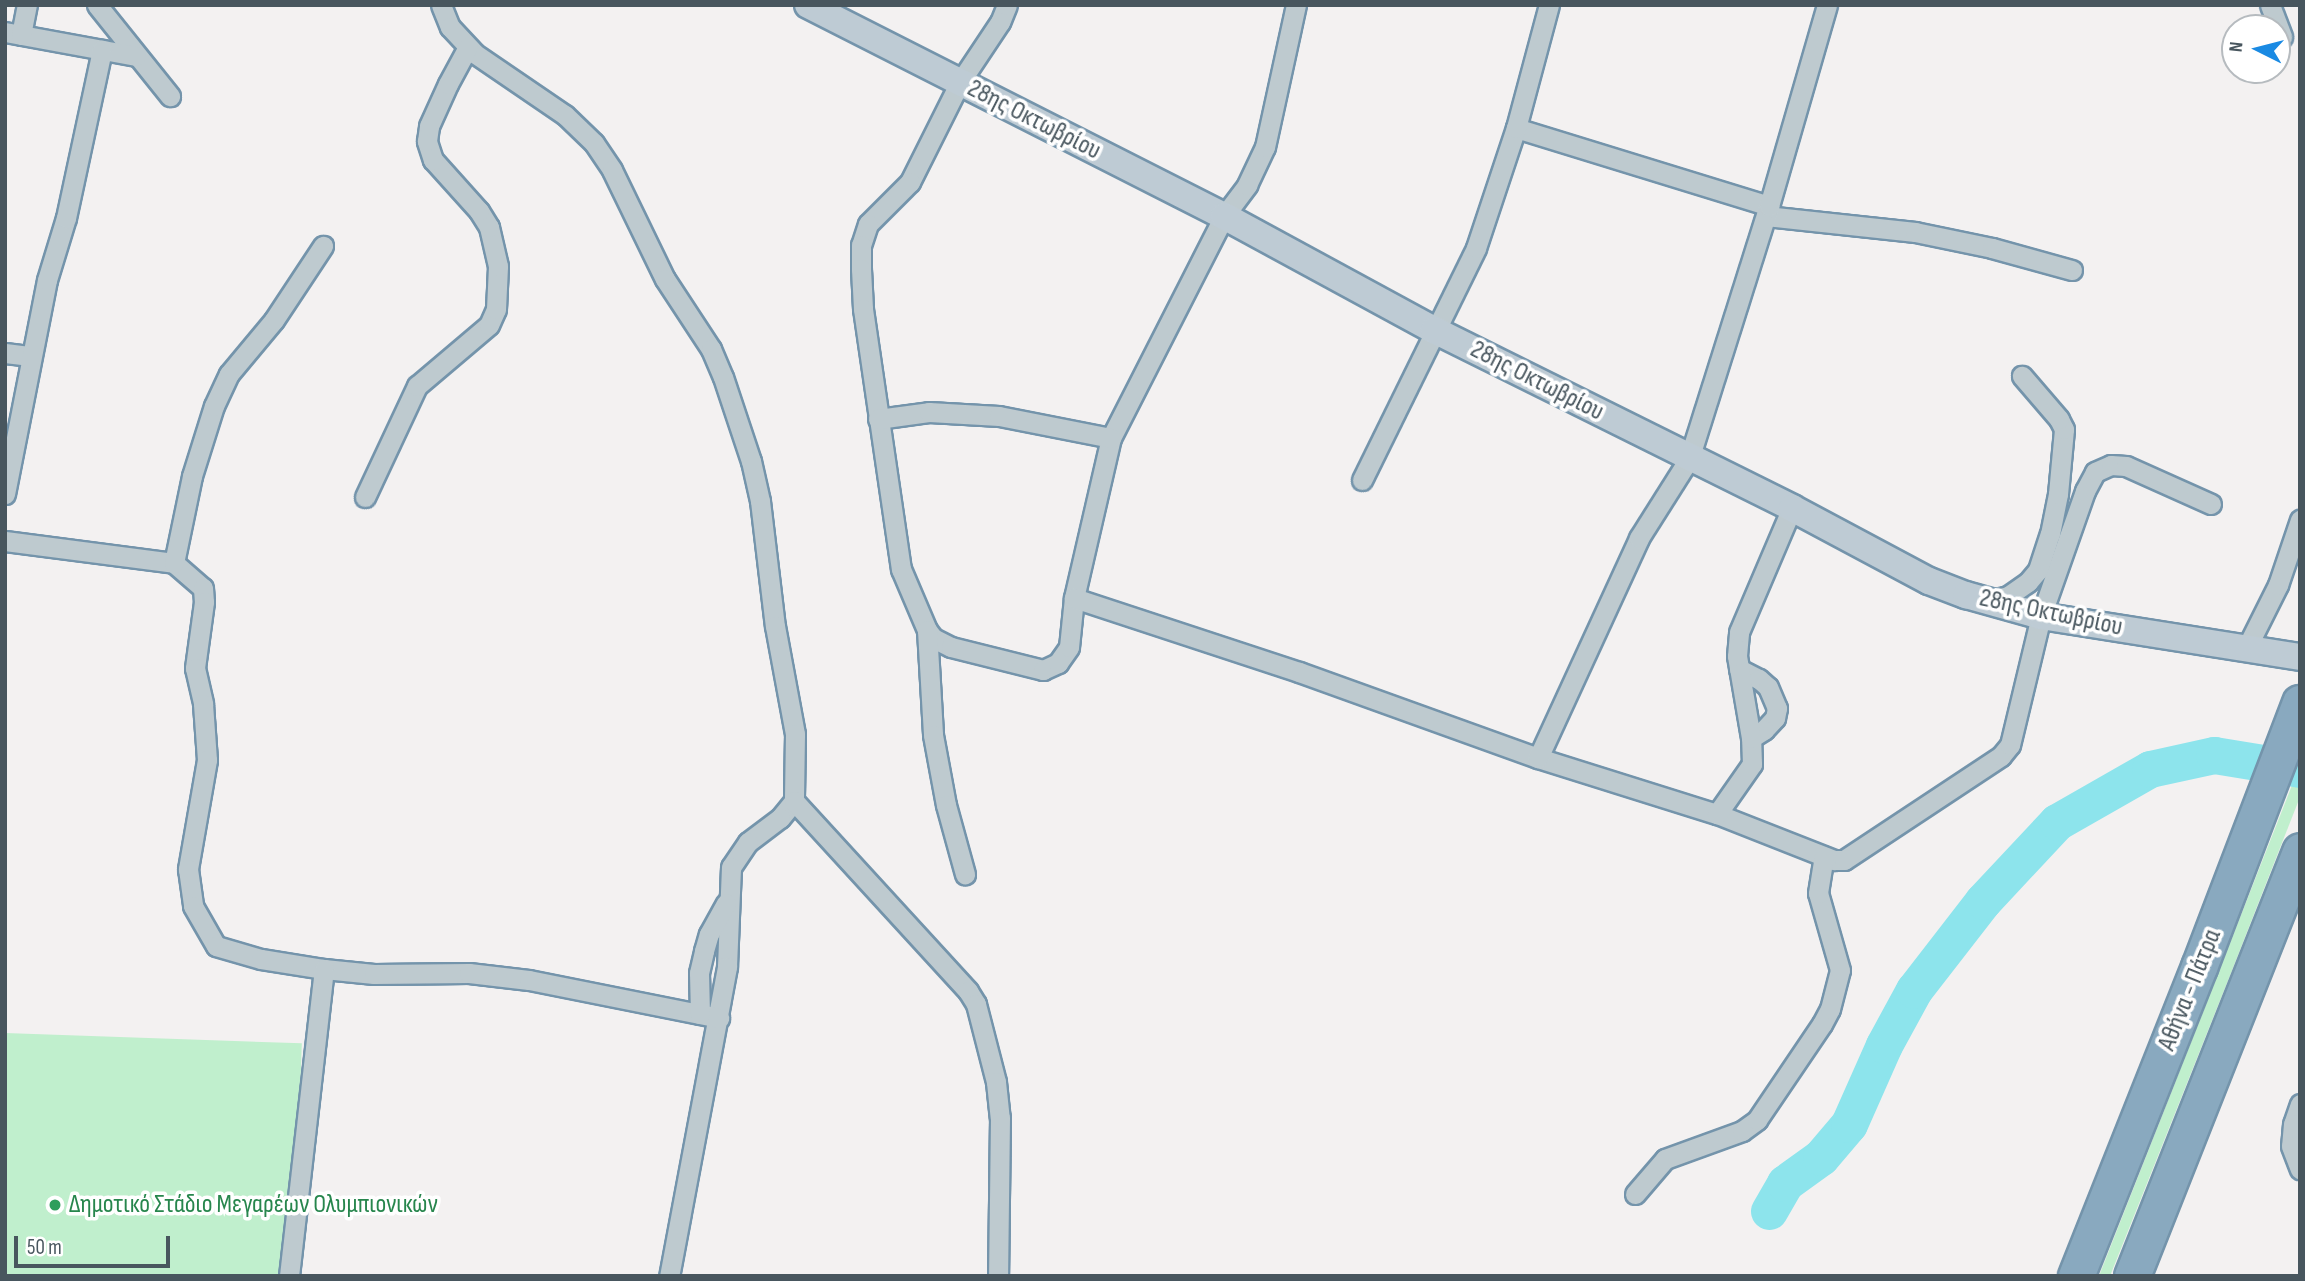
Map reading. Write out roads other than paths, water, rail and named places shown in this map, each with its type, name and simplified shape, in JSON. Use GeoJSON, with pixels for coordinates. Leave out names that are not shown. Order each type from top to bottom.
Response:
{"type":"FeatureCollection","features":[{"type":"Feature","properties":{"kind":"highway","name":"Αθήνα - Πάτρα"},"geometry":{"type":"LineString","coordinates":[[2076,1276],[2300,703]]}},
{"type":"Feature","properties":{"kind":"highway","name":"Αθήνα - Πάτρα"},"geometry":{"type":"LineString","coordinates":[[2132,1276],[2300,851]]}},
{"type":"Feature","properties":{"kind":"street"},"geometry":{"type":"LineString","coordinates":[[27,5],[13,33],[136,56]]}},
{"type":"Feature","properties":{"kind":"street"},"geometry":{"type":"LineString","coordinates":[[97,5],[170,96]]}},
{"type":"Feature","properties":{"kind":"street"},"geometry":{"type":"LineString","coordinates":[[441,5],[450,27],[468,47],[517,85],[565,115],[594,143],[622,185],[665,279],[711,349],[751,461],[760,501],[775,626],[795,734],[794,801],[780,818],[748,842],[731,867],[727,967],[709,1016],[698,1109],[669,1276]]}},
{"type":"Feature","properties":{"kind":"street","name":"28ης Οκτωβρίου"},"geometry":{"type":"LineString","coordinates":[[808,5],[1224,216],[1434,330],[1792,508],[1929,581],[2041,616],[2300,657]]}},
{"type":"Feature","properties":{"kind":"street"},"geometry":{"type":"LineString","coordinates":[[1007,5],[1000,22],[960,82],[910,181],[869,224],[862,245],[863,309],[901,569],[927,630],[933,638],[951,647],[1043,670],[1058,663],[1069,647],[1074,598],[1111,438],[1224,216],[1247,186],[1265,147],[1296,5]]}},
{"type":"Feature","properties":{"kind":"street"},"geometry":{"type":"LineString","coordinates":[[1362,480],[1476,248],[1516,128],[1549,5]]}},
{"type":"Feature","properties":{"kind":"street"},"geometry":{"type":"LineString","coordinates":[[1538,758],[1639,538],[1689,459],[1828,5]]}},
{"type":"Feature","properties":{"kind":"street"},"geometry":{"type":"LineString","coordinates":[[365,497],[417,386],[489,325],[496,309],[499,288],[489,228],[479,211],[433,160],[427,141],[443,95],[468,47]]}},
{"type":"Feature","properties":{"kind":"street"},"geometry":{"type":"LineString","coordinates":[[5,494],[47,280],[66,218],[102,50]]}},
{"type":"Feature","properties":{"kind":"street"},"geometry":{"type":"LineString","coordinates":[[1516,128],[1767,211],[1915,232],[2071,270]]}},
{"type":"Feature","properties":{"kind":"street"},"geometry":{"type":"LineString","coordinates":[[174,563],[192,476],[214,406],[229,374],[274,320],[323,246]]}},
{"type":"Feature","properties":{"kind":"street"},"geometry":{"type":"LineString","coordinates":[[5,353],[31,356]]}},
{"type":"Feature","properties":{"kind":"street"},"geometry":{"type":"LineString","coordinates":[[1986,601],[2008,596],[2028,582],[2038,570],[2050,534],[2058,494],[2064,429],[2059,419],[2022,376]]}},
{"type":"Feature","properties":{"kind":"street"},"geometry":{"type":"LineString","coordinates":[[878,419],[929,412],[999,416],[1111,438]]}},
{"type":"Feature","properties":{"kind":"street"},"geometry":{"type":"LineString","coordinates":[[1074,598],[1299,672],[1538,758],[1717,814],[1824,856],[1844,860],[2001,756],[2014,734],[2041,616],[2085,491],[2095,472],[2110,465],[2126,466],[2211,504]]}},
{"type":"Feature","properties":{"kind":"street"},"geometry":{"type":"LineString","coordinates":[[1717,814],[1752,764],[1751,738],[1739,669],[1739,632],[1792,508]]}},
{"type":"Feature","properties":{"kind":"street"},"geometry":{"type":"LineString","coordinates":[[2246,649],[2278,585],[2300,520]]}},
{"type":"Feature","properties":{"kind":"street"},"geometry":{"type":"LineString","coordinates":[[5,541],[174,563],[197,580],[203,588],[204,602],[195,668],[203,705],[207,761],[188,869],[193,906],[216,946],[261,959],[324,969],[374,974],[469,972],[595,992],[709,1016]]}},
{"type":"Feature","properties":{"kind":"street"},"geometry":{"type":"LineString","coordinates":[[927,630],[933,735],[946,805],[965,874]]}},
{"type":"Feature","properties":{"kind":"street"},"geometry":{"type":"LineString","coordinates":[[1739,669],[1768,687],[1777,708],[1775,718],[1764,730],[1751,738]]}},
{"type":"Feature","properties":{"kind":"street"},"geometry":{"type":"LineString","coordinates":[[794,801],[968,991],[976,1004],[996,1082],[1000,1118],[998,1276]]}},
{"type":"Feature","properties":{"kind":"street"},"geometry":{"type":"LineString","coordinates":[[1635,1194],[1665,1159],[1742,1131],[1757,1121],[1822,1024],[1830,1009],[1840,970],[1818,892],[1824,856]]}},
{"type":"Feature","properties":{"kind":"street"},"geometry":{"type":"LineString","coordinates":[[709,1016],[699,973],[709,934],[728,899]]}},
{"type":"Feature","properties":{"kind":"street"},"geometry":{"type":"LineString","coordinates":[[289,1276],[324,969]]}},
{"type":"Feature","properties":{"kind":"street"},"geometry":{"type":"LineString","coordinates":[[2300,1104],[2293,1124],[2291,1146],[2300,1169]]}},
{"type":"Feature","properties":{"kind":"waterway"},"geometry":{"type":"LineString","coordinates":[[1769,1211],[1785,1183],[1821,1157],[1849,1124],[1884,1045],[1914,990],[1983,901],[2057,822],[2150,769],[2214,755],[2300,769]]}},
{"type":"Feature","properties":{"kind":"place","name":"Δημοτικό Στάδιο Μεγαρέων Ολυμπιονικών"},"geometry":{"type":"Point","coordinates":[55,1205]}}]}
